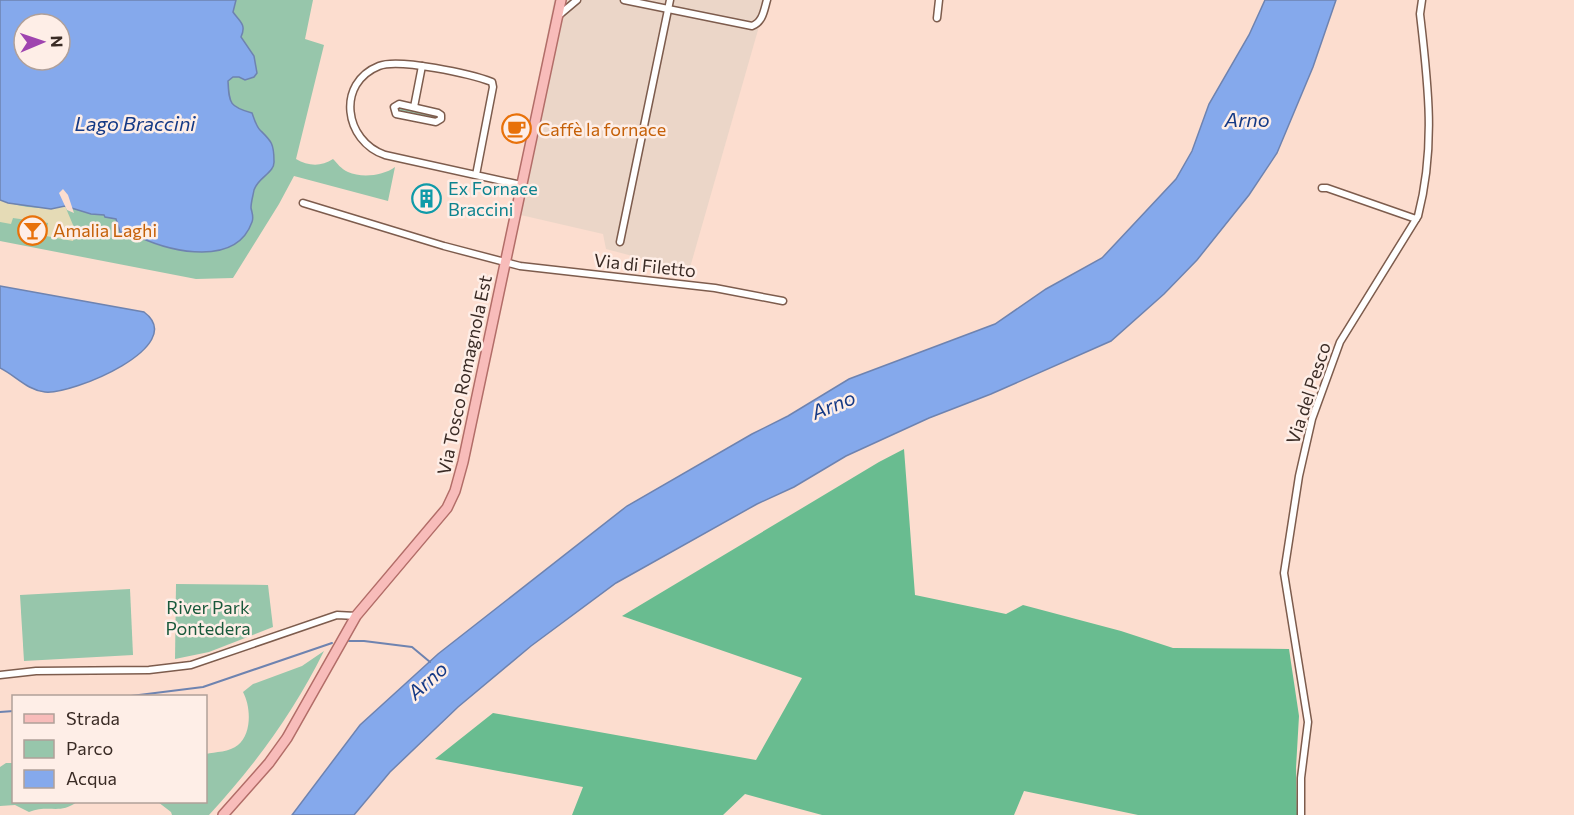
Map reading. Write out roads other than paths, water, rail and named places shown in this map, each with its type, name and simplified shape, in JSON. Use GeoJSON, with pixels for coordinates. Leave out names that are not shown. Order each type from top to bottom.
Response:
{"type":"FeatureCollection","features":[{"type":"Feature","properties":{"kind":"main road","name":"Via Tosco Romagnola Est"},"geometry":{"type":"LineString","coordinates":[[223,815],[269,763],[287,738],[356,616],[442,515],[454,496],[561,0]]}},
{"type":"Feature","properties":{"kind":"street"},"geometry":{"type":"LineString","coordinates":[[556,19],[563,10],[577,0]]}},
{"type":"Feature","properties":{"kind":"street"},"geometry":{"type":"LineString","coordinates":[[624,0],[752,26],[761,20],[767,0]]}},
{"type":"Feature","properties":{"kind":"street"},"geometry":{"type":"LineString","coordinates":[[620,242],[670,0]]}},
{"type":"Feature","properties":{"kind":"street"},"geometry":{"type":"LineString","coordinates":[[937,18],[939,0]]}},
{"type":"Feature","properties":{"kind":"street","name":"Via del Pesco"},"geometry":{"type":"LineString","coordinates":[[1301,815],[1301,778],[1308,722],[1284,573],[1299,476],[1312,419],[1340,342],[1416,219],[1424,193],[1430,119],[1420,14],[1422,0]]}},
{"type":"Feature","properties":{"kind":"street"},"geometry":{"type":"LineString","coordinates":[[476,175],[493,82],[422,66],[392,63],[378,66],[358,84],[352,98],[351,116],[354,130],[367,146],[381,154],[521,185]]}},
{"type":"Feature","properties":{"kind":"street"},"geometry":{"type":"LineString","coordinates":[[414,107],[422,66]]}},
{"type":"Feature","properties":{"kind":"street"},"geometry":{"type":"LineString","coordinates":[[398,105],[414,107],[438,113],[441,119],[435,122],[401,115],[393,110],[398,105]]}},
{"type":"Feature","properties":{"kind":"street"},"geometry":{"type":"LineString","coordinates":[[1322,188],[1416,219]]}},
{"type":"Feature","properties":{"kind":"street","name":"Via di Filetto"},"geometry":{"type":"LineString","coordinates":[[303,203],[505,262],[542,269],[715,288],[783,301]]}},
{"type":"Feature","properties":{"kind":"street"},"geometry":{"type":"LineString","coordinates":[[0,675],[36,671],[149,670],[191,665],[337,615],[356,616]]}},
{"type":"Feature","properties":{"kind":"water","name":"Lago Braccini"},"geometry":{"type":"Polygon","coordinates":[[[0,0],[236,0],[233,12],[243,26],[241,37],[254,56],[257,73],[254,77],[245,80],[233,77],[228,81],[230,100],[239,109],[252,113],[256,124],[271,143],[274,155],[272,169],[254,190],[251,206],[253,220],[244,236],[232,245],[218,250],[185,251],[153,243],[139,237],[137,231],[134,230],[129,235],[120,232],[116,219],[104,215],[91,214],[65,206],[51,209],[0,200],[0,0]]]}},
{"type":"Feature","properties":{"kind":"water","name":"Arno"},"geometry":{"type":"Polygon","coordinates":[[[1265,0],[1336,0],[1313,67],[1277,153],[1249,195],[1197,260],[1164,294],[1111,341],[991,394],[929,418],[846,456],[794,487],[757,504],[616,583],[531,646],[458,707],[390,772],[354,815],[292,815],[360,725],[438,654],[627,506],[752,434],[788,416],[849,379],[995,324],[1046,289],[1102,258],[1176,179],[1192,151],[1209,104],[1249,35],[1265,0]]]}},
{"type":"Feature","properties":{"kind":"water"},"geometry":{"type":"Polygon","coordinates":[[[0,286],[144,312],[154,325],[152,339],[140,353],[122,366],[100,377],[59,391],[39,391],[0,368],[0,286]]]}},
{"type":"Feature","properties":{"kind":"waterway"},"geometry":{"type":"LineString","coordinates":[[349,641],[412,647],[430,662]]}},
{"type":"Feature","properties":{"kind":"waterway"},"geometry":{"type":"LineString","coordinates":[[139,695],[203,687],[332,643]]}},
{"type":"Feature","properties":{"kind":"waterway"},"geometry":{"type":"LineString","coordinates":[[0,712],[12,711]]}},
{"type":"Feature","properties":{"kind":"place","name":"Caffè la fornace"},"geometry":{"type":"Point","coordinates":[517,129]}},
{"type":"Feature","properties":{"kind":"place","name":"Ex Fornace Braccini"},"geometry":{"type":"Point","coordinates":[427,198]}},
{"type":"Feature","properties":{"kind":"place","name":"Amalia Laghi"},"geometry":{"type":"Point","coordinates":[32,230]}},
{"type":"Feature","properties":{"kind":"park label","name":"River Park Pontedera"},"geometry":{"type":"Point","coordinates":[208,617]}}]}
